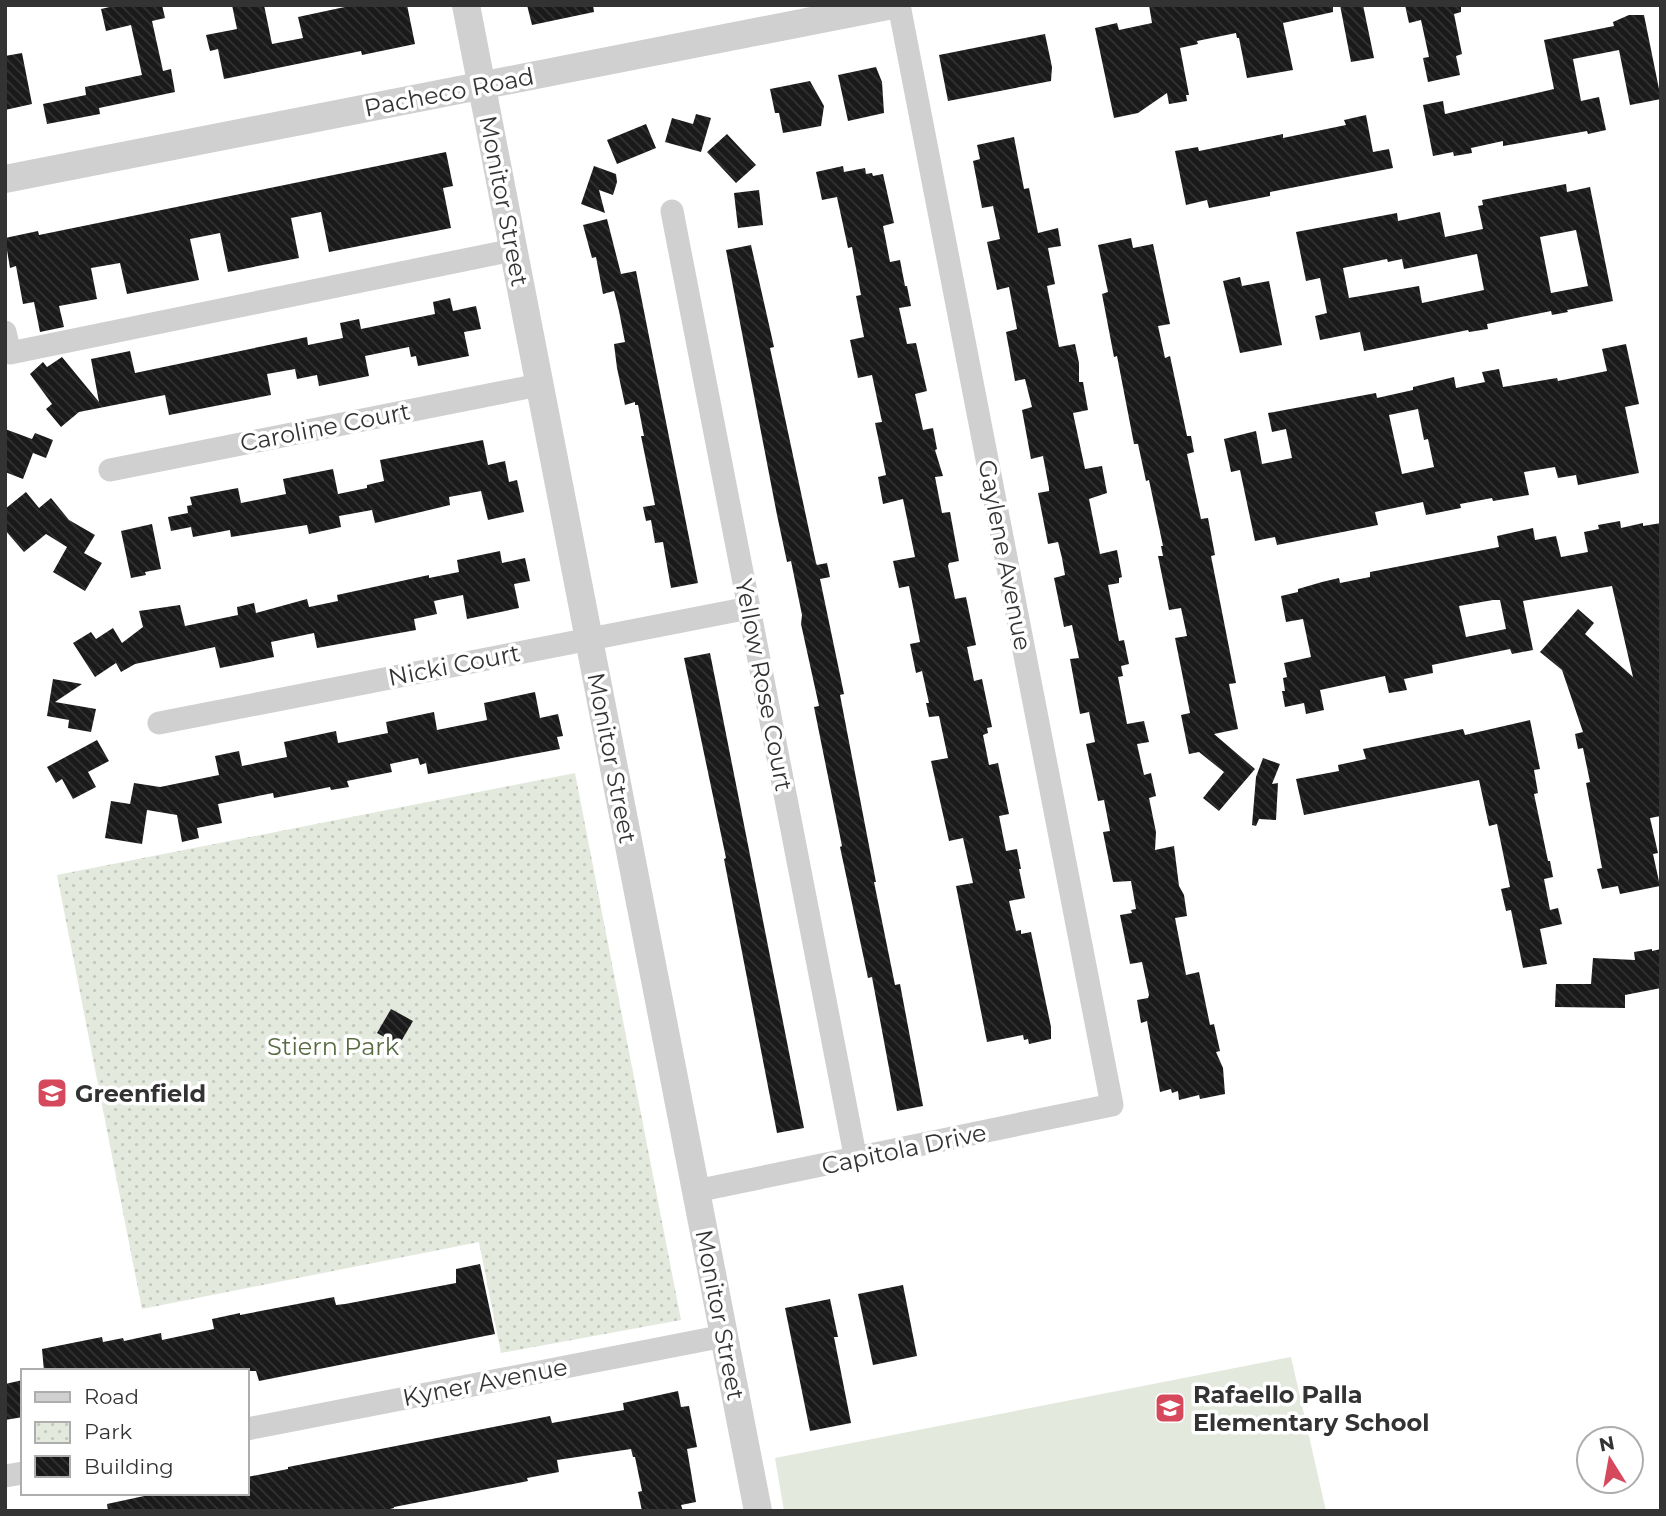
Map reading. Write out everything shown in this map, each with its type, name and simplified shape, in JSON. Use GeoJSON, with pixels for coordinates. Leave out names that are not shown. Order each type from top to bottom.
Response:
{"type":"FeatureCollection","features":[{"type":"Feature","properties":{"kind":"street","name":"Monitor Street"},"geometry":{"type":"LineString","coordinates":[[466,5],[758,1511]]}},
{"type":"Feature","properties":{"kind":"street","name":"Pacheco Road"},"geometry":{"type":"LineString","coordinates":[[5,179],[893,5]]}},
{"type":"Feature","properties":{"kind":"street","name":"Gaylene Avenue"},"geometry":{"type":"LineString","coordinates":[[899,5],[1112,1105]]}},
{"type":"Feature","properties":{"kind":"street","name":"Yellow Rose Court"},"geometry":{"type":"LineString","coordinates":[[672,211],[856,1160]]}},
{"type":"Feature","properties":{"kind":"street"},"geometry":{"type":"LineString","coordinates":[[5,331],[10,353],[513,250]]}},
{"type":"Feature","properties":{"kind":"street","name":"Caroline Court"},"geometry":{"type":"LineString","coordinates":[[110,470],[540,385]]}},
{"type":"Feature","properties":{"kind":"street","name":"Nicki Court"},"geometry":{"type":"LineString","coordinates":[[159,723],[749,608]]}},
{"type":"Feature","properties":{"kind":"street","name":"Capitola Drive"},"geometry":{"type":"LineString","coordinates":[[696,1191],[1112,1105]]}},
{"type":"Feature","properties":{"kind":"street","name":"Kyner Avenue"},"geometry":{"type":"LineString","coordinates":[[248,1429],[724,1336]]}},
{"type":"Feature","properties":{"kind":"green space","name":"Stiern Park"},"geometry":{"type":"Polygon","coordinates":[[[575,773],[681,1320],[501,1353],[479,1242],[142,1309],[57,875],[575,773]]]}},
{"type":"Feature","properties":{"kind":"green space","name":"Rafaello Palla Elementary School"},"geometry":{"type":"Polygon","coordinates":[[[1291,1357],[1326,1511],[784,1511],[775,1458],[1291,1357]]]}},
{"type":"Feature","properties":{"kind":"building"},"geometry":{"type":"Polygon","coordinates":[[[118,5],[162,5],[165,18],[152,21],[163,71],[171,69],[175,92],[99,108],[100,114],[47,124],[43,104],[86,95],[85,87],[142,75],[131,25],[106,31],[101,9],[118,5]]]}},
{"type":"Feature","properties":{"kind":"building"},"geometry":{"type":"Polygon","coordinates":[[[232,5],[264,5],[272,44],[303,38],[298,17],[354,5],[407,5],[415,44],[362,55],[361,51],[224,79],[218,49],[210,51],[206,35],[237,29],[232,5]]]}},
{"type":"Feature","properties":{"kind":"building"},"geometry":{"type":"Polygon","coordinates":[[[527,5],[593,5],[594,12],[532,25],[527,5]]]}},
{"type":"Feature","properties":{"kind":"building"},"geometry":{"type":"Polygon","coordinates":[[[1149,5],[1333,5],[1333,12],[1283,23],[1293,70],[1247,78],[1236,33],[1197,41],[1198,44],[1180,48],[1189,95],[1186,95],[1187,101],[1169,104],[1167,93],[1138,113],[1114,118],[1095,28],[1117,23],[1119,30],[1152,23],[1149,5]]]}},
{"type":"Feature","properties":{"kind":"building"},"geometry":{"type":"Polygon","coordinates":[[[1340,5],[1363,5],[1374,58],[1351,62],[1340,5]]]}},
{"type":"Feature","properties":{"kind":"building"},"geometry":{"type":"Polygon","coordinates":[[[1405,5],[1461,5],[1461,12],[1454,14],[1462,54],[1456,56],[1460,75],[1428,82],[1423,58],[1429,57],[1421,20],[1409,23],[1405,5]]]}},
{"type":"Feature","properties":{"kind":"building"},"geometry":{"type":"Polygon","coordinates":[[[1629,15],[1644,15],[1661,99],[1630,105],[1619,50],[1573,59],[1581,101],[1599,97],[1606,130],[1503,146],[1503,141],[1471,148],[1472,153],[1454,156],[1453,152],[1433,156],[1423,105],[1443,101],[1445,114],[1554,89],[1544,40],[1614,26],[1613,22],[1629,15]]]}},
{"type":"Feature","properties":{"kind":"building"},"geometry":{"type":"Polygon","coordinates":[[[1045,34],[1052,67],[1051,81],[948,101],[939,55],[1045,34]]]}},
{"type":"Feature","properties":{"kind":"building"},"geometry":{"type":"Polygon","coordinates":[[[22,53],[32,104],[5,110],[5,56],[22,53]]]}},
{"type":"Feature","properties":{"kind":"building"},"geometry":{"type":"Polygon","coordinates":[[[876,67],[882,82],[884,113],[848,121],[838,75],[876,67]]]}},
{"type":"Feature","properties":{"kind":"building"},"geometry":{"type":"Polygon","coordinates":[[[810,81],[824,106],[821,126],[783,133],[770,89],[810,81]]]}},
{"type":"Feature","properties":{"kind":"building"},"geometry":{"type":"Polygon","coordinates":[[[696,114],[711,118],[701,152],[665,142],[672,118],[693,124],[696,114]]]}},
{"type":"Feature","properties":{"kind":"building"},"geometry":{"type":"Polygon","coordinates":[[[1366,115],[1373,152],[1389,149],[1393,168],[1270,192],[1270,196],[1209,208],[1207,200],[1186,205],[1175,151],[1198,147],[1199,151],[1283,134],[1283,138],[1346,125],[1344,120],[1366,115]]]}},
{"type":"Feature","properties":{"kind":"building"},"geometry":{"type":"Polygon","coordinates":[[[646,124],[656,148],[617,164],[607,140],[646,124]]]}},
{"type":"Feature","properties":{"kind":"building"},"geometry":{"type":"Polygon","coordinates":[[[727,134],[756,165],[736,183],[707,152],[727,134]]]}},
{"type":"Feature","properties":{"kind":"building"},"geometry":{"type":"Polygon","coordinates":[[[1014,137],[1024,189],[1029,188],[1038,233],[1058,228],[1061,246],[1048,248],[1055,284],[1047,286],[1059,347],[1075,344],[1079,382],[1083,382],[1088,410],[1073,413],[1085,469],[1102,466],[1107,493],[1089,499],[1100,554],[1117,550],[1122,577],[1119,578],[1119,583],[1108,585],[1119,641],[1124,640],[1129,664],[1121,666],[1123,676],[1118,677],[1127,724],[1144,721],[1149,742],[1137,744],[1144,775],[1151,773],[1156,796],[1149,798],[1156,832],[1155,850],[1174,846],[1179,886],[1184,895],[1187,916],[1175,918],[1186,975],[1199,972],[1210,1025],[1214,1024],[1220,1051],[1216,1052],[1223,1068],[1225,1094],[1200,1099],[1199,1095],[1179,1100],[1178,1091],[1172,1093],[1171,1089],[1160,1092],[1147,1021],[1141,1023],[1137,1000],[1148,998],[1149,995],[1142,962],[1130,964],[1120,915],[1132,913],[1131,910],[1136,909],[1131,881],[1113,882],[1103,832],[1110,831],[1104,800],[1098,801],[1086,744],[1095,742],[1089,712],[1080,714],[1070,659],[1079,658],[1072,625],[1064,627],[1054,578],[1065,575],[1062,558],[1058,542],[1048,544],[1038,493],[1049,491],[1043,456],[1031,459],[1022,410],[1032,407],[1025,379],[1015,381],[1006,332],[1017,329],[1009,287],[997,290],[987,242],[1000,239],[993,206],[982,208],[973,161],[980,159],[977,145],[1014,137]]]}},
{"type":"Feature","properties":{"kind":"building"},"geometry":{"type":"Polygon","coordinates":[[[446,152],[453,186],[443,188],[451,228],[329,252],[321,212],[291,218],[299,258],[228,272],[220,233],[190,239],[199,280],[127,294],[120,263],[91,268],[97,299],[59,306],[64,327],[40,332],[34,302],[23,304],[16,266],[10,268],[5,238],[38,231],[39,235],[446,152]]]}},
{"type":"Feature","properties":{"kind":"building"},"geometry":{"type":"Polygon","coordinates":[[[594,166],[616,174],[617,182],[613,195],[599,190],[605,213],[581,204],[594,166]]]}},
{"type":"Feature","properties":{"kind":"building"},"geometry":{"type":"Polygon","coordinates":[[[843,166],[844,172],[865,168],[866,174],[883,174],[894,223],[883,226],[890,262],[900,260],[911,306],[899,308],[907,344],[916,343],[927,391],[915,394],[923,430],[933,428],[935,450],[943,476],[935,477],[942,513],[950,512],[959,561],[949,563],[948,566],[955,599],[966,597],[976,645],[967,647],[974,681],[982,679],[992,727],[987,728],[988,733],[983,735],[989,765],[998,763],[1009,814],[999,816],[1006,851],[1017,849],[1021,869],[1025,898],[1009,901],[1016,931],[1021,930],[1021,934],[1031,932],[1051,1027],[1051,1039],[1029,1044],[1023,1035],[987,1042],[956,886],[973,883],[963,838],[949,841],[931,761],[948,758],[939,716],[929,717],[926,703],[929,703],[922,671],[916,673],[910,644],[920,642],[909,586],[899,588],[893,561],[915,557],[903,499],[883,504],[878,477],[886,475],[875,423],[882,422],[872,375],[858,378],[850,340],[864,337],[856,296],[861,295],[852,247],[848,248],[837,197],[822,200],[816,172],[843,166]]]}},
{"type":"Feature","properties":{"kind":"building"},"geometry":{"type":"Polygon","coordinates":[[[1566,184],[1567,192],[1590,187],[1613,301],[1552,315],[1551,311],[1487,324],[1488,329],[1468,330],[1364,351],[1360,332],[1320,340],[1315,316],[1327,313],[1320,278],[1306,281],[1296,232],[1397,213],[1398,221],[1440,212],[1445,237],[1483,229],[1478,206],[1483,205],[1482,200],[1566,184]],[[1576,230],[1540,237],[1551,293],[1588,286],[1576,230]],[[1477,254],[1404,269],[1402,259],[1388,262],[1387,259],[1343,268],[1349,298],[1419,286],[1422,303],[1484,290],[1477,254]]]}},
{"type":"Feature","properties":{"kind":"building"},"geometry":{"type":"Polygon","coordinates":[[[759,190],[763,225],[738,228],[734,193],[759,190]]]}},
{"type":"Feature","properties":{"kind":"building"},"geometry":{"type":"Polygon","coordinates":[[[607,219],[621,274],[636,271],[698,583],[671,588],[663,542],[655,543],[651,520],[646,521],[643,507],[655,505],[641,436],[644,436],[638,405],[635,405],[635,402],[625,405],[617,368],[614,344],[625,342],[619,311],[614,291],[603,294],[596,257],[592,258],[583,225],[607,219]]]}},
{"type":"Feature","properties":{"kind":"building"},"geometry":{"type":"Polygon","coordinates":[[[1131,238],[1133,248],[1153,244],[1170,324],[1158,326],[1165,358],[1170,356],[1187,436],[1191,436],[1194,452],[1187,454],[1201,519],[1208,518],[1215,555],[1211,556],[1236,683],[1229,684],[1238,729],[1214,734],[1255,769],[1219,811],[1203,798],[1224,772],[1199,752],[1189,754],[1181,715],[1190,713],[1175,638],[1187,636],[1181,608],[1169,610],[1158,556],[1163,556],[1163,546],[1149,480],[1146,481],[1138,444],[1134,444],[1102,294],[1108,292],[1098,245],[1131,238]]]}},
{"type":"Feature","properties":{"kind":"building"},"geometry":{"type":"Polygon","coordinates":[[[751,245],[774,347],[770,348],[816,563],[827,563],[830,577],[820,579],[844,694],[840,695],[874,882],[895,985],[900,984],[923,1106],[897,1111],[872,977],[868,978],[840,847],[842,846],[814,707],[819,706],[801,624],[802,615],[791,561],[787,562],[777,515],[726,250],[751,245]]]}},
{"type":"Feature","properties":{"kind":"building"},"geometry":{"type":"Polygon","coordinates":[[[1240,277],[1242,286],[1269,281],[1282,345],[1240,353],[1223,281],[1240,277]]]}},
{"type":"Feature","properties":{"kind":"building"},"geometry":{"type":"Polygon","coordinates":[[[450,298],[453,311],[476,306],[481,329],[464,332],[469,356],[418,366],[416,356],[411,357],[409,347],[365,356],[369,376],[319,386],[317,375],[297,379],[295,369],[267,374],[271,395],[169,415],[165,395],[79,412],[61,427],[46,409],[52,404],[30,374],[43,362],[47,367],[62,357],[99,402],[91,359],[130,351],[135,373],[307,337],[308,345],[343,338],[340,323],[359,319],[361,329],[435,314],[433,302],[450,298]]]}},
{"type":"Feature","properties":{"kind":"building"},"geometry":{"type":"Polygon","coordinates":[[[1626,344],[1639,404],[1625,407],[1639,473],[1578,485],[1576,475],[1558,478],[1555,467],[1524,472],[1529,495],[1460,504],[1461,508],[1426,515],[1423,502],[1375,512],[1378,525],[1277,545],[1275,537],[1255,541],[1240,470],[1231,472],[1224,439],[1256,431],[1262,464],[1292,458],[1286,429],[1272,432],[1268,413],[1376,393],[1377,398],[1454,377],[1456,388],[1485,382],[1482,372],[1499,369],[1503,387],[1557,378],[1558,381],[1607,371],[1602,349],[1626,344]],[[1418,409],[1389,415],[1402,474],[1434,467],[1428,439],[1424,440],[1418,409]]]}},
{"type":"Feature","properties":{"kind":"building"},"geometry":{"type":"Polygon","coordinates":[[[5,429],[32,439],[35,433],[53,440],[46,458],[33,453],[23,479],[5,472],[5,429]]]}},
{"type":"Feature","properties":{"kind":"building"},"geometry":{"type":"Polygon","coordinates":[[[483,440],[488,465],[505,461],[509,482],[517,480],[524,512],[488,520],[481,491],[449,497],[450,505],[375,523],[372,510],[339,516],[341,527],[309,534],[307,525],[231,537],[230,530],[193,537],[191,527],[171,531],[168,517],[188,513],[187,506],[192,505],[190,497],[238,488],[241,503],[286,494],[283,479],[333,469],[338,494],[367,488],[367,485],[384,481],[380,460],[483,440]]]}},
{"type":"Feature","properties":{"kind":"building"},"geometry":{"type":"Polygon","coordinates":[[[26,492],[39,508],[51,498],[69,520],[95,535],[84,553],[102,563],[85,591],[53,572],[67,547],[46,534],[24,552],[5,530],[5,509],[26,492]]]}},
{"type":"Feature","properties":{"kind":"building"},"geometry":{"type":"Polygon","coordinates":[[[1620,521],[1621,528],[1643,523],[1643,526],[1661,523],[1661,816],[1650,818],[1658,853],[1653,854],[1660,886],[1620,894],[1618,886],[1602,889],[1597,869],[1602,868],[1586,783],[1590,782],[1583,748],[1578,749],[1575,734],[1583,732],[1562,670],[1540,652],[1578,609],[1594,623],[1585,634],[1633,677],[1612,586],[1523,601],[1533,650],[1512,654],[1510,649],[1432,665],[1433,673],[1404,679],[1407,690],[1389,693],[1385,676],[1320,690],[1324,710],[1306,714],[1304,703],[1285,707],[1282,691],[1285,691],[1283,678],[1287,677],[1284,663],[1311,657],[1303,619],[1286,622],[1281,596],[1339,578],[1340,583],[1370,577],[1370,572],[1499,547],[1497,536],[1533,528],[1535,540],[1556,536],[1561,557],[1588,552],[1584,532],[1599,529],[1598,525],[1620,521]],[[1500,600],[1459,606],[1466,637],[1506,629],[1500,600]]]}},
{"type":"Feature","properties":{"kind":"building"},"geometry":{"type":"Polygon","coordinates":[[[152,524],[161,569],[131,578],[121,531],[152,524]]]}},
{"type":"Feature","properties":{"kind":"building"},"geometry":{"type":"Polygon","coordinates":[[[500,551],[502,563],[525,558],[530,581],[514,584],[519,608],[467,619],[463,595],[434,601],[437,614],[414,619],[416,630],[317,648],[314,633],[271,642],[274,657],[220,668],[215,647],[135,664],[121,672],[116,663],[95,677],[73,643],[91,632],[96,639],[113,628],[122,643],[143,627],[139,611],[180,605],[185,626],[238,615],[237,607],[254,603],[256,613],[307,599],[309,607],[338,601],[337,595],[429,575],[429,578],[459,572],[457,560],[500,551]]]}},
{"type":"Feature","properties":{"kind":"building"},"geometry":{"type":"Polygon","coordinates":[[[710,653],[804,1128],[777,1133],[724,859],[726,858],[684,658],[710,653]]]}},
{"type":"Feature","properties":{"kind":"building"},"geometry":{"type":"Polygon","coordinates":[[[53,679],[82,684],[55,702],[96,709],[91,732],[68,728],[69,720],[47,716],[53,679]]]}},
{"type":"Feature","properties":{"kind":"building"},"geometry":{"type":"Polygon","coordinates":[[[535,692],[540,718],[558,714],[563,736],[557,737],[560,749],[428,774],[426,763],[420,765],[418,758],[390,764],[392,772],[347,781],[349,787],[331,790],[330,787],[274,798],[273,793],[218,804],[222,823],[197,828],[199,838],[182,842],[177,815],[147,810],[142,844],[105,838],[111,801],[130,804],[134,783],[160,787],[219,775],[215,756],[239,751],[242,766],[287,757],[284,742],[336,731],[338,743],[388,733],[386,722],[434,712],[437,730],[487,720],[484,703],[535,692]]]}},
{"type":"Feature","properties":{"kind":"building"},"geometry":{"type":"Polygon","coordinates":[[[1530,720],[1540,769],[1534,770],[1538,793],[1534,794],[1553,877],[1544,879],[1550,910],[1558,908],[1562,924],[1540,929],[1547,964],[1523,968],[1511,910],[1506,911],[1501,889],[1510,887],[1497,824],[1489,826],[1479,780],[1304,815],[1296,779],[1339,771],[1338,765],[1366,759],[1363,749],[1463,729],[1465,735],[1530,720]]]}},
{"type":"Feature","properties":{"kind":"building"},"geometry":{"type":"Polygon","coordinates":[[[97,740],[109,761],[88,772],[96,787],[73,799],[62,779],[56,783],[47,767],[97,740]]]}},
{"type":"Feature","properties":{"kind":"building"},"geometry":{"type":"Polygon","coordinates":[[[1263,758],[1280,764],[1272,784],[1278,783],[1276,820],[1259,819],[1256,826],[1252,825],[1256,777],[1263,758]]]}},
{"type":"Feature","properties":{"kind":"building"},"geometry":{"type":"Polygon","coordinates":[[[1661,949],[1661,988],[1625,995],[1625,1008],[1555,1007],[1556,984],[1591,984],[1593,958],[1635,960],[1634,952],[1661,949]]]}},
{"type":"Feature","properties":{"kind":"building"},"geometry":{"type":"Polygon","coordinates":[[[391,1009],[413,1021],[399,1045],[377,1033],[391,1009]]]}},
{"type":"Feature","properties":{"kind":"building"},"geometry":{"type":"Polygon","coordinates":[[[480,1264],[495,1334],[259,1381],[256,1371],[248,1369],[44,1369],[42,1349],[102,1337],[103,1342],[123,1338],[124,1341],[161,1333],[162,1340],[214,1329],[212,1319],[240,1313],[334,1297],[336,1305],[345,1304],[456,1283],[456,1269],[480,1264]]]}},
{"type":"Feature","properties":{"kind":"building"},"geometry":{"type":"Polygon","coordinates":[[[903,1285],[917,1356],[873,1365],[858,1294],[903,1285]]]}},
{"type":"Feature","properties":{"kind":"building"},"geometry":{"type":"Polygon","coordinates":[[[830,1299],[838,1337],[834,1337],[851,1423],[810,1431],[785,1308],[830,1299]]]}},
{"type":"Feature","properties":{"kind":"building"},"geometry":{"type":"Polygon","coordinates":[[[21,1380],[21,1417],[5,1420],[5,1384],[21,1380]]]}},
{"type":"Feature","properties":{"kind":"building"},"geometry":{"type":"Polygon","coordinates":[[[678,1391],[681,1407],[689,1406],[697,1447],[687,1449],[696,1502],[681,1505],[683,1511],[642,1511],[638,1492],[642,1491],[631,1449],[557,1460],[559,1472],[527,1478],[528,1481],[382,1511],[108,1511],[107,1504],[149,1495],[248,1495],[248,1477],[550,1416],[552,1423],[624,1410],[623,1403],[678,1391]]]}},
{"type":"Feature","properties":{"kind":"place","name":"Greenfield"},"geometry":{"type":"Point","coordinates":[52,1093]}},
{"type":"Feature","properties":{"kind":"place","name":"Rafaello Palla Elementary School"},"geometry":{"type":"Point","coordinates":[1170,1408]}}]}
